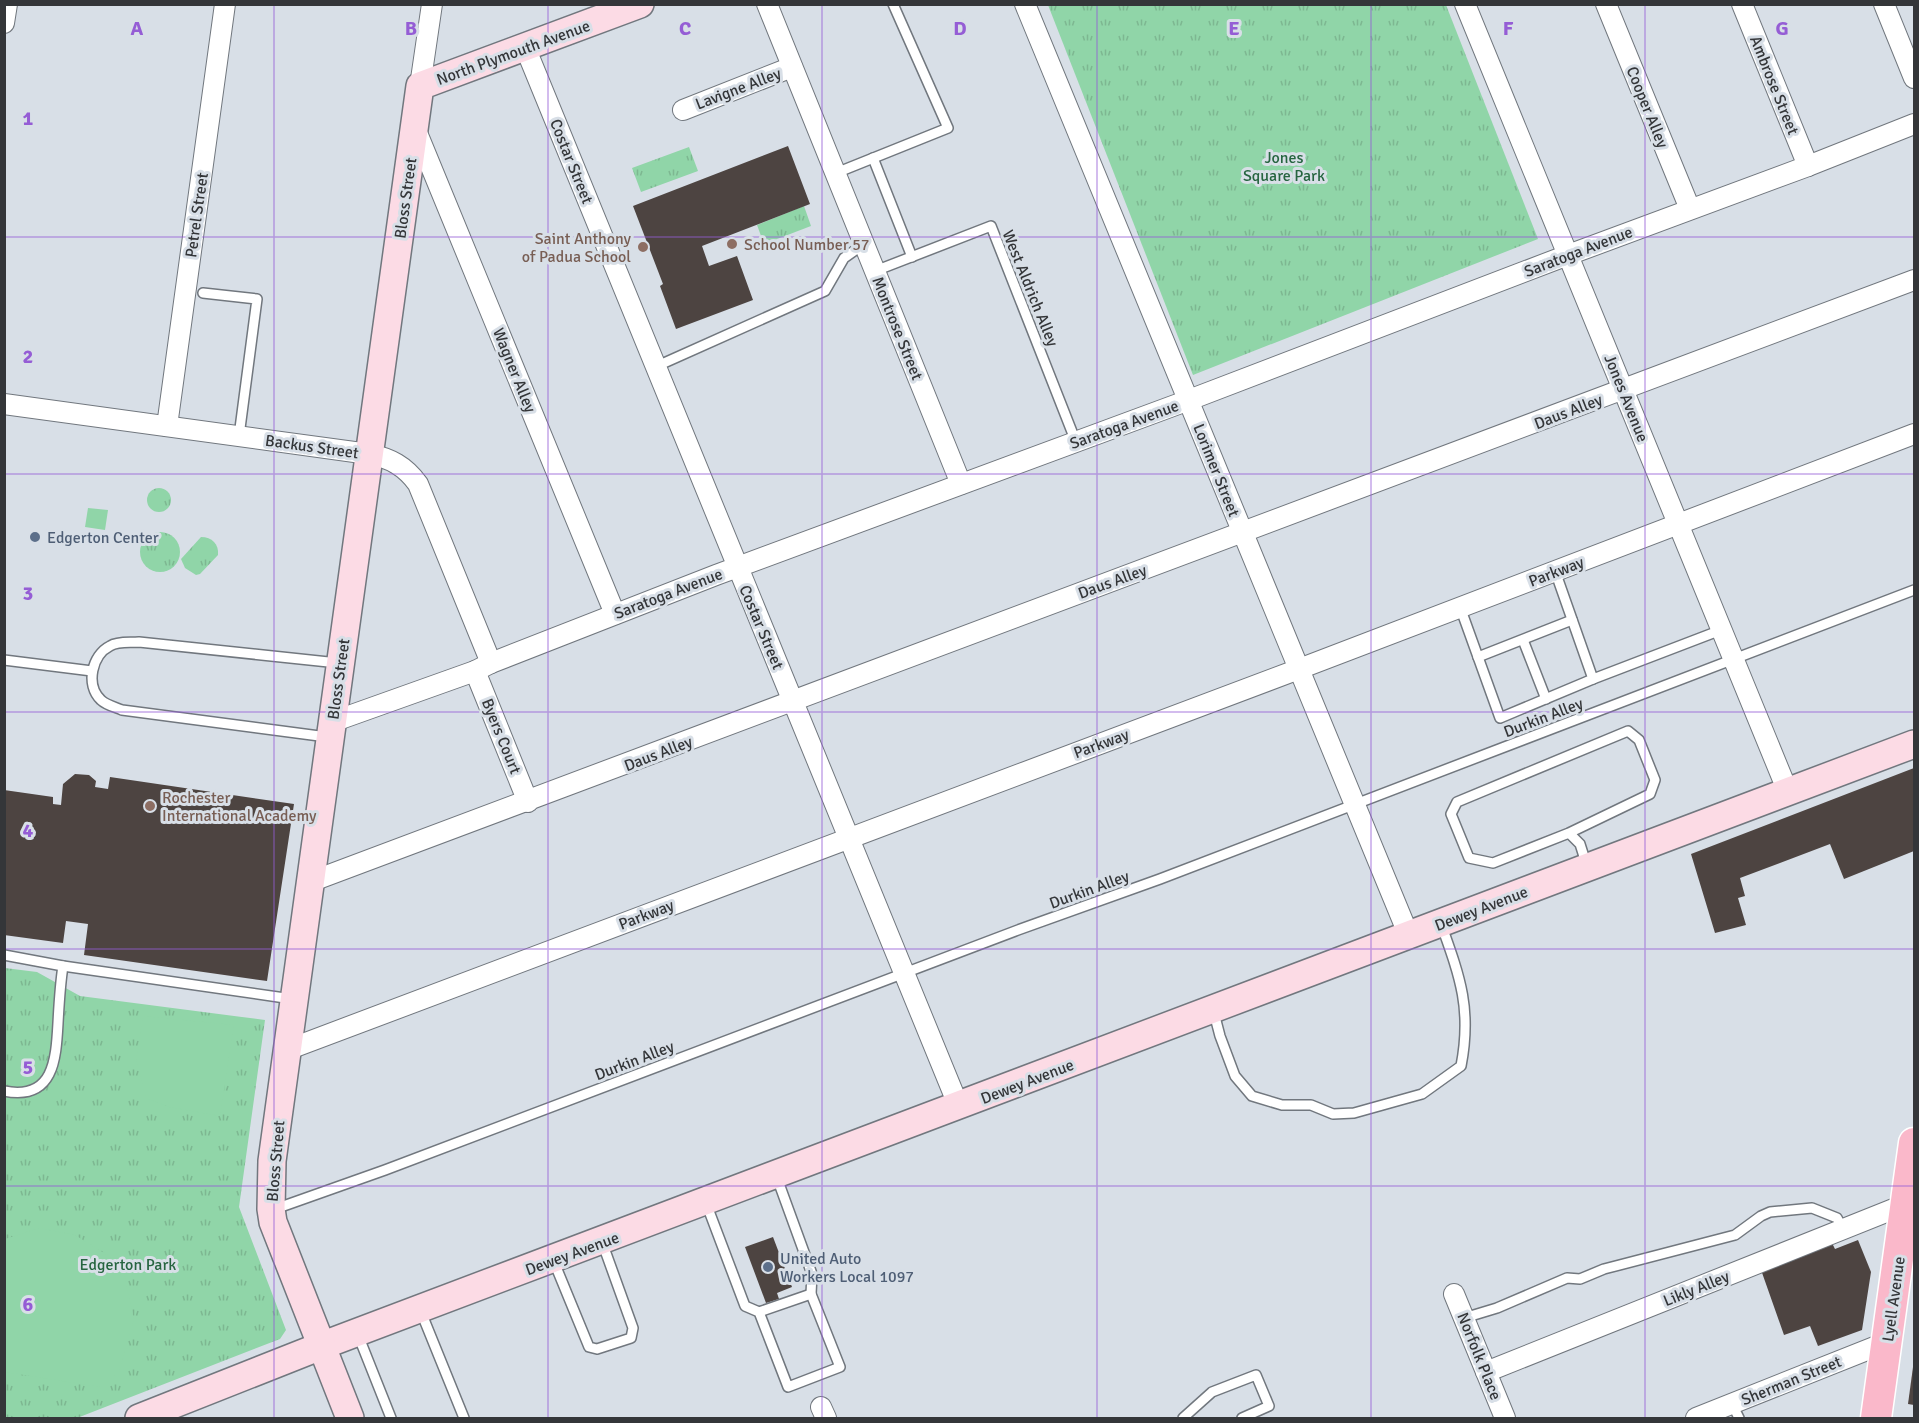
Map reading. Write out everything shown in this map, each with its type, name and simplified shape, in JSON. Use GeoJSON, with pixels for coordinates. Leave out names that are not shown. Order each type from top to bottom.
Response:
{"type":"FeatureCollection","features":[{"type":"Feature","properties":{"kind":"main road","name":"Lyell Avenue"},"geometry":{"type":"LineString","coordinates":[[1876,1419],[1887,1342],[1900,1286],[1906,1204],[1914,1154]]}},
{"type":"Feature","properties":{"kind":"street"},"geometry":{"type":"LineString","coordinates":[[4,23],[7,4]]}},
{"type":"Feature","properties":{"kind":"street","name":"Petrel Street"},"geometry":{"type":"LineString","coordinates":[[167,426],[225,4]]}},
{"type":"Feature","properties":{"kind":"street","name":"Bloss Street"},"geometry":{"type":"LineString","coordinates":[[350,1419],[277,1234],[271,1209],[272,1161],[432,4]]}},
{"type":"Feature","properties":{"kind":"street","name":"North Plymouth Avenue"},"geometry":{"type":"LineString","coordinates":[[420,86],[640,4]]}},
{"type":"Feature","properties":{"kind":"street","name":"Montrose Street"},"geometry":{"type":"LineString","coordinates":[[767,4],[961,484]]}},
{"type":"Feature","properties":{"kind":"street","name":"Lorimer Street"},"geometry":{"type":"LineString","coordinates":[[1025,4],[1409,936]]}},
{"type":"Feature","properties":{"kind":"street","name":"Jones Avenue"},"geometry":{"type":"LineString","coordinates":[[1465,4],[1788,792]]}},
{"type":"Feature","properties":{"kind":"street","name":"Cooper Alley"},"geometry":{"type":"LineString","coordinates":[[1605,4],[1690,209]]}},
{"type":"Feature","properties":{"kind":"street","name":"Ambrose Street"},"geometry":{"type":"LineString","coordinates":[[1742,4],[1808,166]]}},
{"type":"Feature","properties":{"kind":"street"},"geometry":{"type":"LineString","coordinates":[[1884,4],[1914,78]]}},
{"type":"Feature","properties":{"kind":"street","name":"Costar Street"},"geometry":{"type":"LineString","coordinates":[[525,47],[737,567],[794,700],[958,1107]]}},
{"type":"Feature","properties":{"kind":"street","name":"Lavigne Alley"},"geometry":{"type":"LineString","coordinates":[[683,110],[792,67]]}},
{"type":"Feature","properties":{"kind":"street","name":"Saratoga Avenue"},"geometry":{"type":"LineString","coordinates":[[331,730],[615,614],[737,567],[1189,400],[1914,124]]}},
{"type":"Feature","properties":{"kind":"street","name":"Wagner Alley"},"geometry":{"type":"LineString","coordinates":[[414,126],[615,614]]}},
{"type":"Feature","properties":{"kind":"street","name":"Daus Alley"},"geometry":{"type":"LineString","coordinates":[[310,882],[1914,280]]}},
{"type":"Feature","properties":{"kind":"street","name":"Backus Street"},"geometry":{"type":"LineString","coordinates":[[4,404],[369,454],[398,463],[418,484],[483,667]]}},
{"type":"Feature","properties":{"kind":"street","name":"Parkway"},"geometry":{"type":"LineString","coordinates":[[287,1050],[1914,435]]}},
{"type":"Feature","properties":{"kind":"street","name":"Byers Court"},"geometry":{"type":"LineString","coordinates":[[483,667],[528,802]]}},
{"type":"Feature","properties":{"kind":"street","name":"Dewey Avenue"},"geometry":{"type":"LineString","coordinates":[[139,1419],[420,1309],[1914,744]]}},
{"type":"Feature","properties":{"kind":"street","name":"Likly Alley"},"geometry":{"type":"LineString","coordinates":[[1486,1372],[1906,1204]]}},
{"type":"Feature","properties":{"kind":"street","name":"Norfolk Place"},"geometry":{"type":"LineString","coordinates":[[1454,1294],[1505,1419]]}},
{"type":"Feature","properties":{"kind":"street","name":"Sherman Street"},"geometry":{"type":"LineString","coordinates":[[1696,1419],[1736,1411],[1887,1342]]}},
{"type":"Feature","properties":{"kind":"lane"},"geometry":{"type":"LineString","coordinates":[[836,173],[948,128],[893,4]]}},
{"type":"Feature","properties":{"kind":"lane"},"geometry":{"type":"LineString","coordinates":[[873,158],[912,257]]}},
{"type":"Feature","properties":{"kind":"lane","name":"West Aldrich Alley"},"geometry":{"type":"LineString","coordinates":[[875,271],[991,226],[1076,442]]}},
{"type":"Feature","properties":{"kind":"lane"},"geometry":{"type":"LineString","coordinates":[[655,367],[825,291],[844,258],[864,244]]}},
{"type":"Feature","properties":{"kind":"lane"},"geometry":{"type":"LineString","coordinates":[[203,293],[257,299],[239,436]]}},
{"type":"Feature","properties":{"kind":"lane"},"geometry":{"type":"LineString","coordinates":[[1555,572],[1593,679]]}},
{"type":"Feature","properties":{"kind":"lane","name":"Durkin Alley"},"geometry":{"type":"LineString","coordinates":[[271,1209],[283,1208],[384,1170],[1355,804],[1914,590]]}},
{"type":"Feature","properties":{"kind":"lane"},"geometry":{"type":"LineString","coordinates":[[1460,608],[1500,718],[1593,679],[1721,630]]}},
{"type":"Feature","properties":{"kind":"lane"},"geometry":{"type":"LineString","coordinates":[[1478,657],[1572,620]]}},
{"type":"Feature","properties":{"kind":"lane"},"geometry":{"type":"LineString","coordinates":[[1523,640],[1546,699]]}},
{"type":"Feature","properties":{"kind":"lane"},"geometry":{"type":"LineString","coordinates":[[331,730],[122,710],[100,699],[94,691],[92,671],[95,662],[108,646],[116,643],[139,642],[340,663]]}},
{"type":"Feature","properties":{"kind":"lane"},"geometry":{"type":"LineString","coordinates":[[4,660],[92,671]]}},
{"type":"Feature","properties":{"kind":"lane"},"geometry":{"type":"LineString","coordinates":[[1628,731],[1639,740],[1655,780],[1650,794],[1569,833],[1493,863],[1469,858],[1451,814],[1457,802],[1628,731]]}},
{"type":"Feature","properties":{"kind":"lane"},"geometry":{"type":"LineString","coordinates":[[1569,833],[1580,844],[1588,868]]}},
{"type":"Feature","properties":{"kind":"lane"},"geometry":{"type":"LineString","coordinates":[[1213,1010],[1235,1076],[1252,1096],[1282,1105],[1311,1105],[1333,1114],[1353,1113],[1422,1094],[1461,1066],[1465,1044],[1466,1016],[1460,975],[1441,924]]}},
{"type":"Feature","properties":{"kind":"lane"},"geometry":{"type":"LineString","coordinates":[[4,955],[63,966],[294,999]]}},
{"type":"Feature","properties":{"kind":"lane"},"geometry":{"type":"LineString","coordinates":[[4,1091],[33,1090],[41,1085],[51,1072],[57,1048],[63,966]]}},
{"type":"Feature","properties":{"kind":"lane"},"geometry":{"type":"LineString","coordinates":[[759,1312],[788,1388],[840,1367],[811,1294],[812,1274],[776,1175]]}},
{"type":"Feature","properties":{"kind":"lane"},"geometry":{"type":"LineString","coordinates":[[705,1202],[745,1306],[759,1312],[811,1294]]}},
{"type":"Feature","properties":{"kind":"lane"},"geometry":{"type":"LineString","coordinates":[[1464,1318],[1497,1308],[1567,1278],[1580,1279],[1604,1269],[1735,1235],[1770,1212],[1812,1208],[1837,1218],[1843,1229]]}},
{"type":"Feature","properties":{"kind":"lane"},"geometry":{"type":"LineString","coordinates":[[554,1260],[589,1347],[597,1349],[631,1338],[633,1328],[602,1242]]}},
{"type":"Feature","properties":{"kind":"lane"},"geometry":{"type":"LineString","coordinates":[[420,1309],[464,1419]]}},
{"type":"Feature","properties":{"kind":"lane"},"geometry":{"type":"LineString","coordinates":[[357,1333],[391,1419]]}},
{"type":"Feature","properties":{"kind":"lane"},"geometry":{"type":"LineString","coordinates":[[1183,1419],[1212,1392],[1256,1375],[1269,1406],[1242,1419]]}},
{"type":"Feature","properties":{"kind":"green space","name":"Jones Square Park"},"geometry":{"type":"Polygon","coordinates":[[[1048,5],[1446,5],[1538,239],[1193,375],[1048,5]]]}},
{"type":"Feature","properties":{"kind":"green space"},"geometry":{"type":"Polygon","coordinates":[[[689,147],[698,171],[641,192],[632,168],[689,147]]]}},
{"type":"Feature","properties":{"kind":"green space"},"geometry":{"type":"Polygon","coordinates":[[[804,206],[811,226],[764,244],[757,225],[804,206]]]}},
{"type":"Feature","properties":{"kind":"green space"},"geometry":{"type":"Polygon","coordinates":[[[159,488],[167,492],[171,500],[167,508],[159,512],[151,508],[147,500],[151,492],[159,488]]]}},
{"type":"Feature","properties":{"kind":"green space"},"geometry":{"type":"Polygon","coordinates":[[[88,508],[108,510],[105,530],[85,527],[88,508]]]}},
{"type":"Feature","properties":{"kind":"green space"},"geometry":{"type":"Polygon","coordinates":[[[160,532],[174,538],[180,552],[174,566],[160,572],[146,566],[140,552],[146,538],[160,532]]]}},
{"type":"Feature","properties":{"kind":"green space"},"geometry":{"type":"Polygon","coordinates":[[[201,537],[214,542],[218,555],[200,574],[196,575],[185,568],[181,559],[201,537]]]}},
{"type":"Feature","properties":{"kind":"green space","name":"Edgerton Park"},"geometry":{"type":"Polygon","coordinates":[[[5,968],[37,972],[80,996],[265,1020],[239,1207],[286,1330],[280,1339],[77,1418],[5,1418],[5,968]]]}},
{"type":"Feature","properties":{"kind":"green space"},"geometry":{"type":"Polygon","coordinates":[[[143,1016],[234,1025],[220,1116],[169,1107],[146,1098],[136,1060],[143,1016]]]}},
{"type":"Feature","properties":{"kind":"green space"},"geometry":{"type":"Polygon","coordinates":[[[39,1228],[75,1235],[122,1264],[134,1319],[119,1372],[100,1387],[5,1372],[5,1239],[39,1228]]]}},
{"type":"Feature","properties":{"kind":"building"},"geometry":{"type":"Polygon","coordinates":[[[788,146],[810,204],[702,246],[709,266],[737,256],[753,300],[676,329],[660,286],[663,284],[633,206],[788,146]]]}},
{"type":"Feature","properties":{"kind":"building"},"geometry":{"type":"Polygon","coordinates":[[[1914,768],[1914,851],[1844,879],[1830,844],[1740,878],[1745,896],[1738,898],[1746,925],[1715,933],[1691,854],[1914,768]]]}},
{"type":"Feature","properties":{"kind":"building"},"geometry":{"type":"Polygon","coordinates":[[[75,774],[89,775],[96,781],[95,787],[108,789],[110,777],[294,804],[267,981],[84,955],[88,924],[66,921],[63,943],[4,935],[4,790],[53,797],[53,804],[61,805],[63,784],[75,774]]]}},
{"type":"Feature","properties":{"kind":"building","name":"United Auto Workers Local 1097"},"geometry":{"type":"Polygon","coordinates":[[[773,1237],[792,1287],[777,1293],[779,1299],[766,1303],[745,1247],[773,1237]]]}},
{"type":"Feature","properties":{"kind":"building"},"geometry":{"type":"Polygon","coordinates":[[[1830,1239],[1835,1249],[1858,1240],[1871,1272],[1862,1330],[1818,1346],[1810,1326],[1784,1335],[1760,1267],[1830,1239]]]}},
{"type":"Feature","properties":{"kind":"building"},"geometry":{"type":"Polygon","coordinates":[[[1914,1367],[1914,1405],[1908,1404],[1914,1367]]]}},
{"type":"Feature","properties":{"kind":"place","name":"School Number 57"},"geometry":{"type":"Point","coordinates":[732,244]}},
{"type":"Feature","properties":{"kind":"place","name":"Saint Anthony of Padua School"},"geometry":{"type":"Point","coordinates":[643,247]}},
{"type":"Feature","properties":{"kind":"place","name":"Edgerton Center"},"geometry":{"type":"Point","coordinates":[35,537]}},
{"type":"Feature","properties":{"kind":"place","name":"Rochester International Academy"},"geometry":{"type":"Point","coordinates":[150,806]}},
{"type":"Feature","properties":{"kind":"place","name":"United Auto Workers Local 1097"},"geometry":{"type":"Point","coordinates":[768,1267]}}]}
